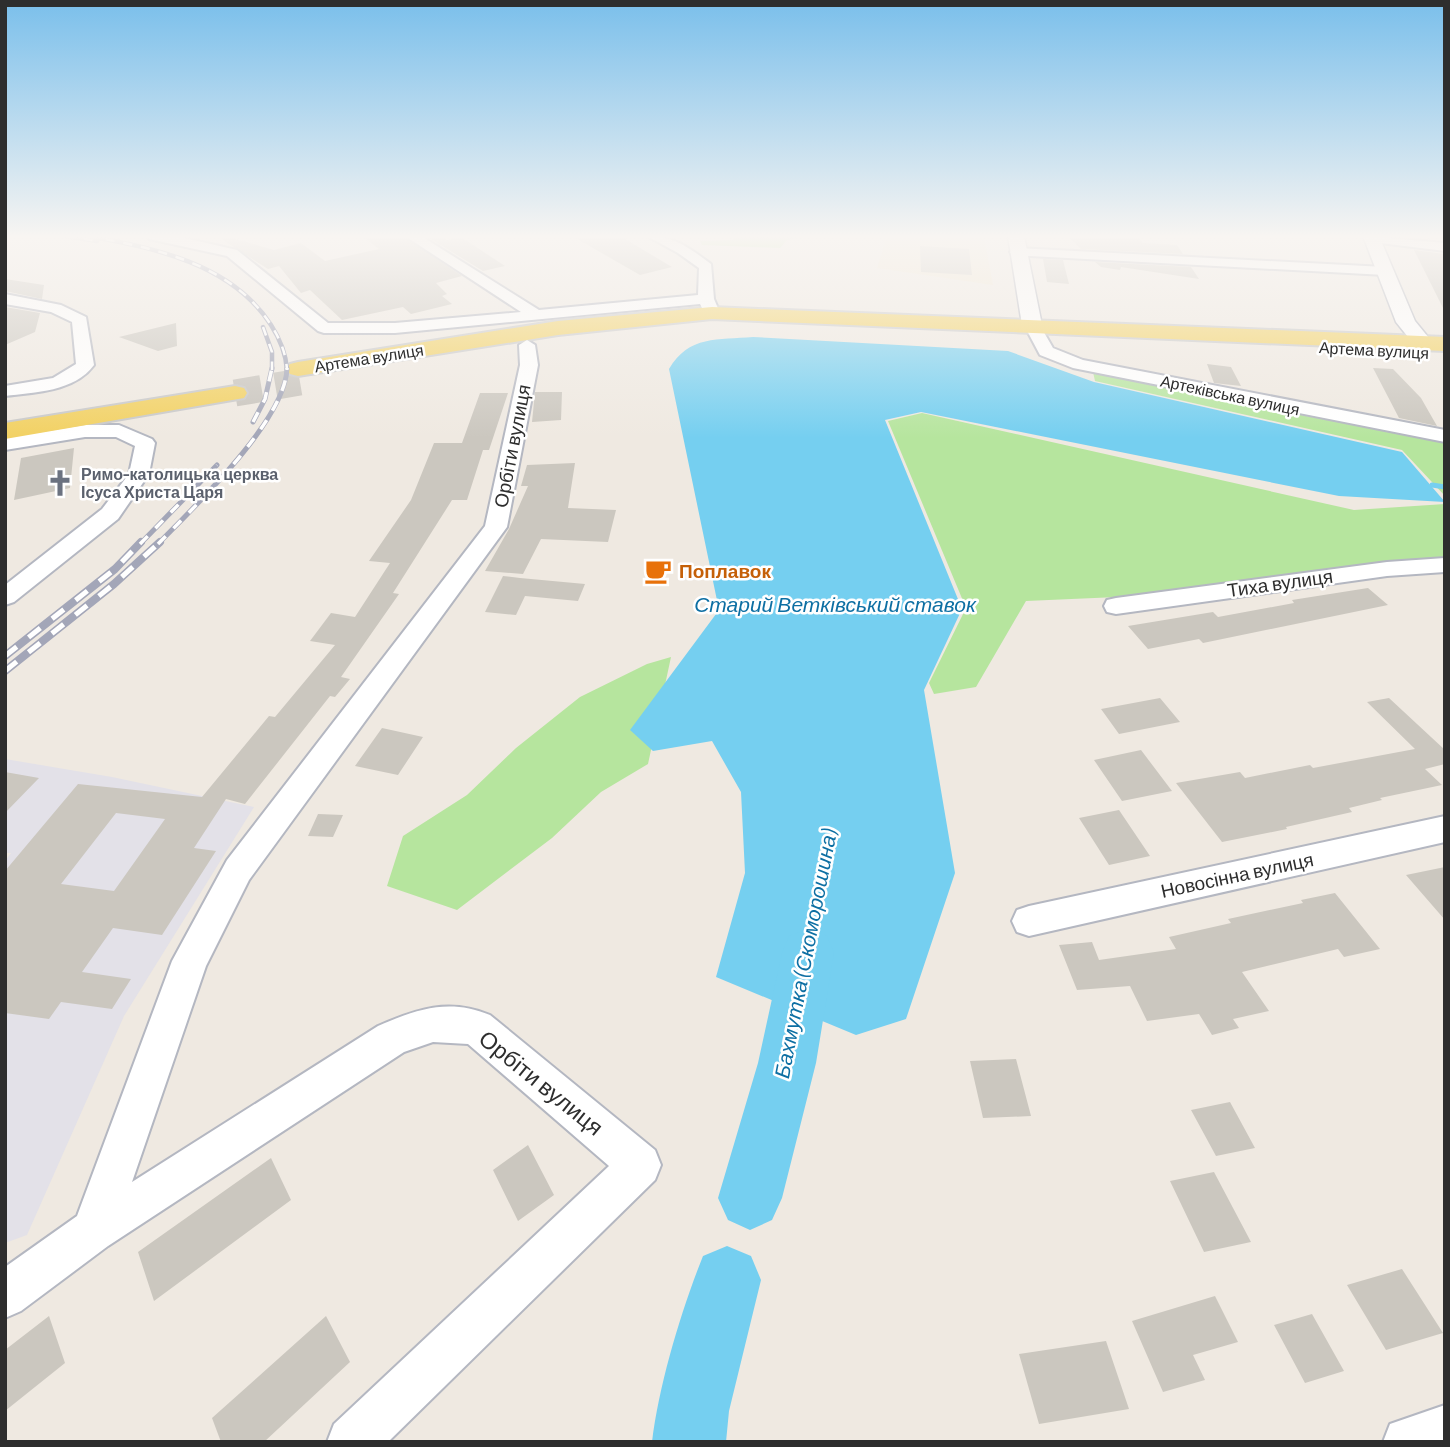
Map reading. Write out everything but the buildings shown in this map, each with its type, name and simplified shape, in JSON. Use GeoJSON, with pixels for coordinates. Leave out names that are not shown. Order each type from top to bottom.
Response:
{"type":"FeatureCollection","features":[{"type":"Feature","properties":{"kind":"main road","name":"Артема вулиця"},"geometry":{"type":"LineString","coordinates":[[1434,344],[1034,330],[713,323],[623,331],[299,376],[558,328],[709,306],[1034,330],[1445,354]]}},
{"type":"Feature","properties":{"kind":"main road"},"geometry":{"type":"LineString","coordinates":[[5,416],[234,386],[5,431]]}},
{"type":"Feature","properties":{"kind":"street"},"geometry":{"type":"LineString","coordinates":[[5,391],[52,383],[81,371],[85,365],[80,320],[65,311],[28,304]]}},
{"type":"Feature","properties":{"kind":"street"},"geometry":{"type":"LineString","coordinates":[[294,304],[324,328],[395,328],[535,314],[709,306]]}},
{"type":"Feature","properties":{"kind":"street"},"geometry":{"type":"LineString","coordinates":[[518,304],[535,314]]}},
{"type":"Feature","properties":{"kind":"street"},"geometry":{"type":"LineString","coordinates":[[1029,304],[1034,330]]}},
{"type":"Feature","properties":{"kind":"street"},"geometry":{"type":"LineString","coordinates":[[1398,304],[1406,322],[1434,344]]}},
{"type":"Feature","properties":{"kind":"street","name":"Артеківська вулиця"},"geometry":{"type":"LineString","coordinates":[[1034,330],[1046,351],[1079,364],[1445,436]]}},
{"type":"Feature","properties":{"kind":"street","name":"Орбіти вулиця"},"geometry":{"type":"LineString","coordinates":[[93,1231],[190,961],[238,870],[496,527],[529,365],[527,345]]}},
{"type":"Feature","properties":{"kind":"street"},"geometry":{"type":"LineString","coordinates":[[5,444],[85,431],[119,431],[145,443],[139,474],[110,514],[5,597]]}},
{"type":"Feature","properties":{"kind":"street","name":"Тиха вулиця"},"geometry":{"type":"LineString","coordinates":[[1116,606],[1387,569],[1445,565]]}},
{"type":"Feature","properties":{"kind":"street","name":"Новосінна вулиця"},"geometry":{"type":"LineString","coordinates":[[1029,921],[1445,830]]}},
{"type":"Feature","properties":{"kind":"street","name":"Орбіти вулиця"},"geometry":{"type":"LineString","coordinates":[[5,1295],[93,1231],[391,1039],[422,1024],[447,1021],[477,1028],[640,1165],[352,1442]]}},
{"type":"Feature","properties":{"kind":"street"},"geometry":{"type":"LineString","coordinates":[[1408,1442],[1445,1430]]}},
{"type":"Feature","properties":{"kind":"shaded area"},"geometry":{"type":"Polygon","coordinates":[[[5,759],[112,777],[254,807],[124,1016],[27,1235],[5,1243],[5,861],[11,853],[5,853],[5,759]]]}},
{"type":"Feature","properties":{"kind":"green space"},"geometry":{"type":"Polygon","coordinates":[[[1093,372],[1306,416],[1445,441],[1445,496],[1402,450],[1095,381],[1093,372]]]}},
{"type":"Feature","properties":{"kind":"green space"},"geometry":{"type":"Polygon","coordinates":[[[922,413],[1354,510],[1445,504],[1445,557],[1140,596],[1026,601],[976,687],[934,694],[929,683],[966,608],[888,421],[922,413]]]}},
{"type":"Feature","properties":{"kind":"green space"},"geometry":{"type":"Polygon","coordinates":[[[671,657],[648,764],[601,792],[552,838],[457,910],[387,886],[403,836],[467,795],[516,748],[580,697],[647,664],[671,657]]]}},
{"type":"Feature","properties":{"kind":"water","name":"Старий Ветківський ставок"},"geometry":{"type":"Polygon","coordinates":[[[753,337],[1008,351],[1094,382],[1402,452],[1445,502],[1339,496],[921,412],[885,420],[962,609],[924,690],[955,873],[906,1019],[856,1035],[716,977],[745,873],[741,792],[712,741],[653,751],[630,730],[719,610],[669,369],[686,350],[705,341],[753,337]]]}},
{"type":"Feature","properties":{"kind":"waterway"},"geometry":{"type":"LineString","coordinates":[[1432,485],[1445,487]]}},
{"type":"Feature","properties":{"kind":"waterway","name":"Бахмутка (Скоморошина)"},"geometry":{"type":"LineString","coordinates":[[750,1198],[787,1063],[808,953]]}},
{"type":"Feature","properties":{"kind":"waterway","name":"Бахмутка (Скоморошина)"},"geometry":{"type":"LineString","coordinates":[[689,1442],[692,1411],[727,1280]]}},
{"type":"Feature","properties":{"kind":"tunnel"},"geometry":{"type":"LineString","coordinates":[[235,393],[300,382]]}},
{"type":"Feature","properties":{"kind":"railway"},"geometry":{"type":"LineString","coordinates":[[254,304],[271,325],[282,346],[287,369]]}},
{"type":"Feature","properties":{"kind":"railway"},"geometry":{"type":"LineString","coordinates":[[263,327],[272,352],[272,368]]}},
{"type":"Feature","properties":{"kind":"railway"},"geometry":{"type":"LineString","coordinates":[[253,422],[265,399],[272,368]]}},
{"type":"Feature","properties":{"kind":"railway"},"geometry":{"type":"LineString","coordinates":[[159,543],[236,462],[255,437],[283,389],[287,369]]}},
{"type":"Feature","properties":{"kind":"railway"},"geometry":{"type":"LineString","coordinates":[[140,544],[217,465]]}},
{"type":"Feature","properties":{"kind":"railway"},"geometry":{"type":"LineString","coordinates":[[5,656],[115,569],[141,542]]}},
{"type":"Feature","properties":{"kind":"railway"},"geometry":{"type":"LineString","coordinates":[[5,671],[114,584],[159,543]]}},
{"type":"Feature","properties":{"kind":"place","name":"Римо-католицька церква Ісуса Христа Царя"},"geometry":{"type":"Point","coordinates":[60,483]}},
{"type":"Feature","properties":{"kind":"place","name":"Поплавок"},"geometry":{"type":"Point","coordinates":[658,571]}}]}
